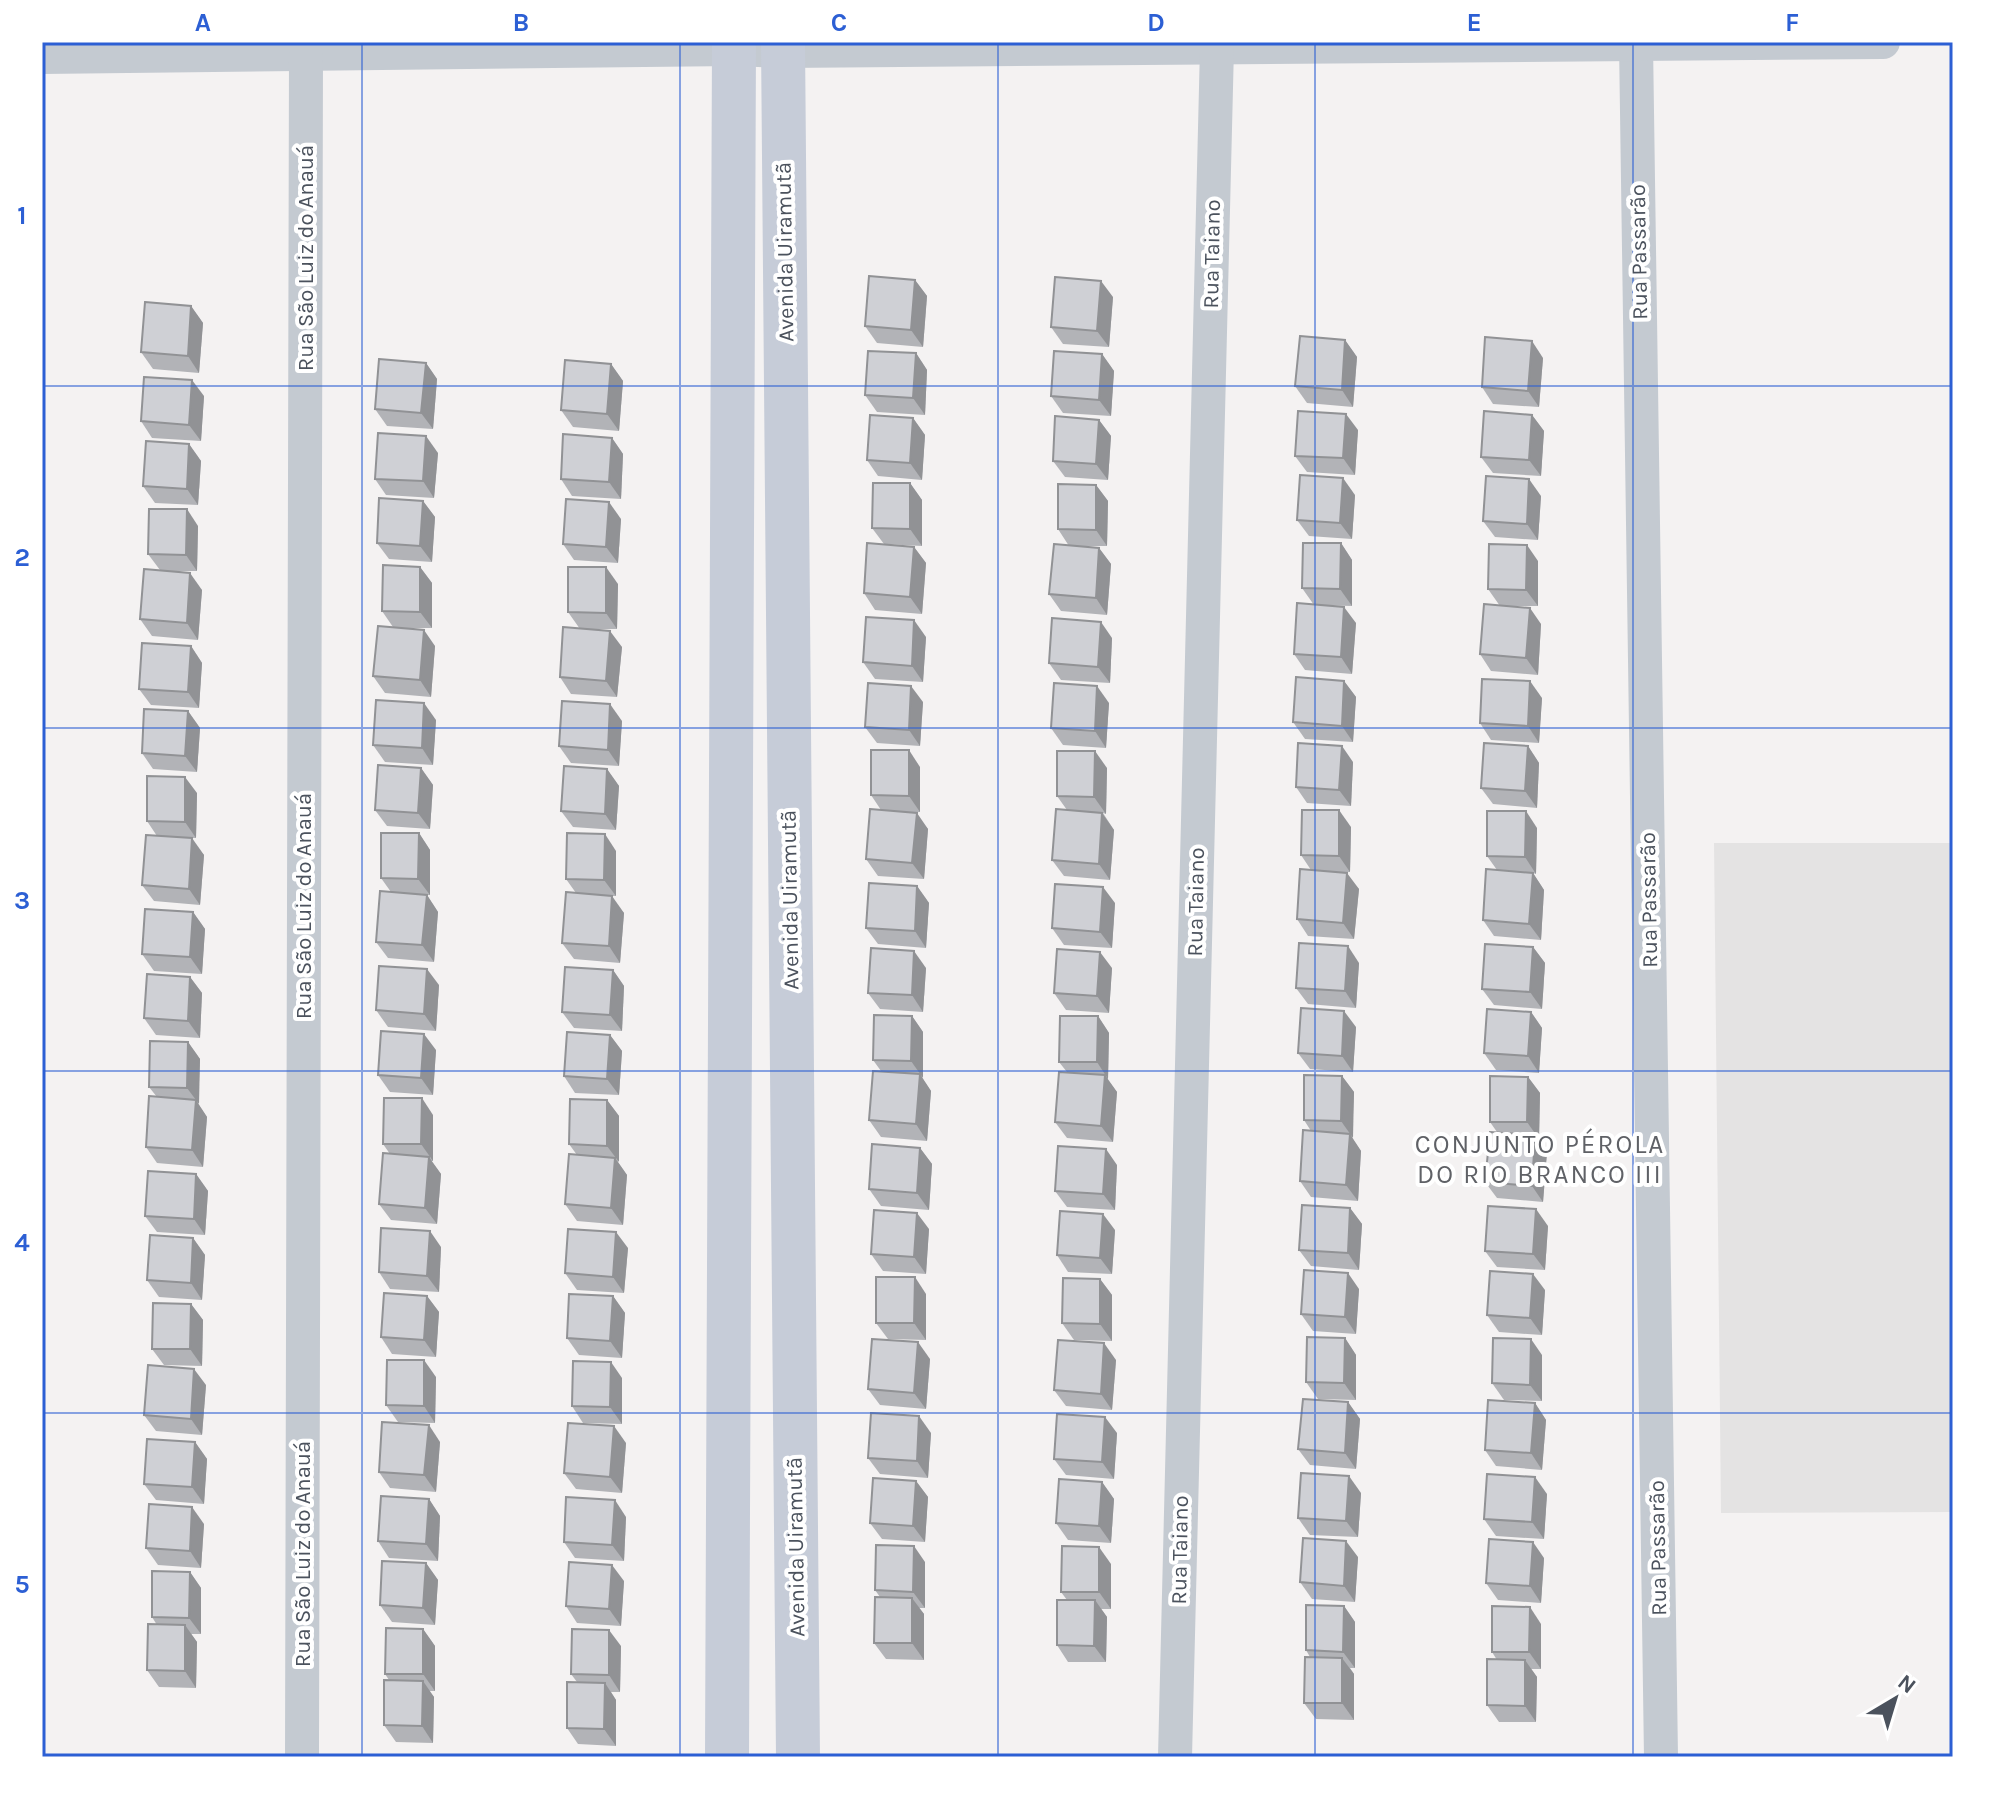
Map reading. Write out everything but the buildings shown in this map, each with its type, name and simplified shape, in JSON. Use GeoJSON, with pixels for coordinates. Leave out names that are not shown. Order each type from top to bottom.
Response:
{"type":"FeatureCollection","features":[{"type":"Feature","properties":{"kind":"street"},"geometry":{"type":"LineString","coordinates":[[42,57],[306,55],[634,46],[1217,47],[1883,42]]}},
{"type":"Feature","properties":{"kind":"street","name":"Rua Passarão"},"geometry":{"type":"LineString","coordinates":[[1636,43],[1661,1757]]}},
{"type":"Feature","properties":{"kind":"street"},"geometry":{"type":"LineString","coordinates":[[727,1757],[734,46]]}},
{"type":"Feature","properties":{"kind":"street","name":"Avenida Uiramutã"},"geometry":{"type":"LineString","coordinates":[[783,46],[798,1757]]}},
{"type":"Feature","properties":{"kind":"street","name":"Rua Taiano"},"geometry":{"type":"LineString","coordinates":[[1175,1757],[1217,47]]}},
{"type":"Feature","properties":{"kind":"street","name":"Rua São Luiz do Anauá"},"geometry":{"type":"LineString","coordinates":[[302,1757],[306,55]]}},
{"type":"Feature","properties":{"kind":"shaded area"},"geometry":{"type":"Polygon","coordinates":[[[1714,843],[1953,843],[1953,1512],[1721,1513],[1714,843]]]}},
{"type":"Feature","properties":{"kind":"district","name":"CONJUNTO PÉROLA DO RIO BRANCO III"},"geometry":{"type":"Point","coordinates":[1540,1159]}}]}
